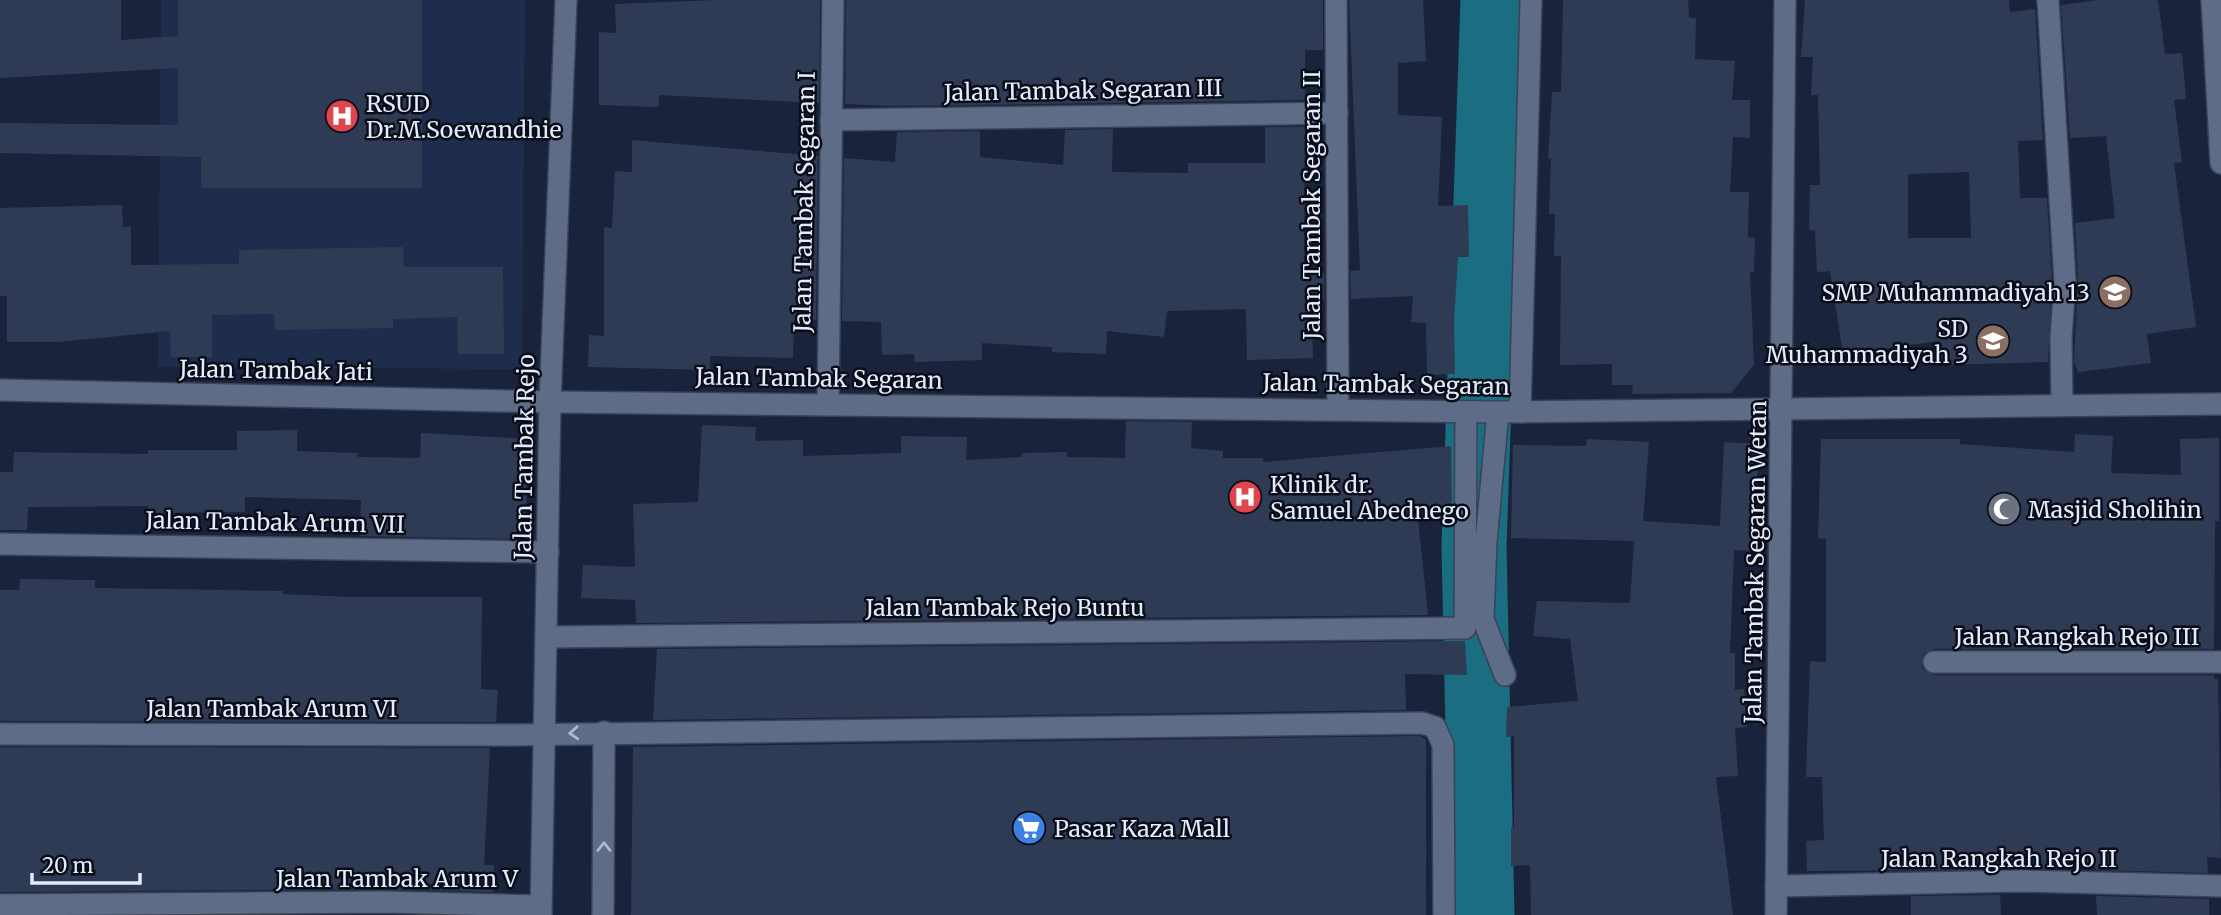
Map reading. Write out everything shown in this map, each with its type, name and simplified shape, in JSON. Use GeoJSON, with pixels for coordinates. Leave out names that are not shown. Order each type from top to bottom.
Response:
{"type":"FeatureCollection","features":[{"type":"Feature","properties":{"kind":"street","name":"Jalan Tambak Rejo"},"geometry":{"type":"LineString","coordinates":[[541,910],[550,402],[566,0]]}},
{"type":"Feature","properties":{"kind":"street","name":"Jalan Tambak Segaran I"},"geometry":{"type":"LineString","coordinates":[[828,405],[833,0]]}},
{"type":"Feature","properties":{"kind":"street","name":"Jalan Tambak Segaran II"},"geometry":{"type":"LineString","coordinates":[[1336,0],[1338,409]]}},
{"type":"Feature","properties":{"kind":"street"},"geometry":{"type":"LineString","coordinates":[[1520,412],[1531,0]]}},
{"type":"Feature","properties":{"kind":"street","name":"Jalan Tambak Segaran Wetan"},"geometry":{"type":"LineString","coordinates":[[1776,915],[1785,0]]}},
{"type":"Feature","properties":{"kind":"street"},"geometry":{"type":"LineString","coordinates":[[2048,0],[2065,269],[2061,337],[2062,405]]}},
{"type":"Feature","properties":{"kind":"street"},"geometry":{"type":"LineString","coordinates":[[2212,0],[2221,163]]}},
{"type":"Feature","properties":{"kind":"street","name":"Jalan Tambak Segaran III"},"geometry":{"type":"LineString","coordinates":[[831,120],[1337,113]]}},
{"type":"Feature","properties":{"kind":"street","name":"Jalan Tambak Jati"},"geometry":{"type":"LineString","coordinates":[[0,390],[550,402]]}},
{"type":"Feature","properties":{"kind":"street","name":"Jalan Tambak Segaran"},"geometry":{"type":"LineString","coordinates":[[550,402],[1465,412],[2221,404]]}},
{"type":"Feature","properties":{"kind":"street","name":"Jalan Tambak Rejo Buntu"},"geometry":{"type":"LineString","coordinates":[[546,637],[1465,628],[1465,412]]}},
{"type":"Feature","properties":{"kind":"street"},"geometry":{"type":"LineString","coordinates":[[1498,412],[1483,620],[1505,675]]}},
{"type":"Feature","properties":{"kind":"street","name":"Jalan Tambak Arum VII"},"geometry":{"type":"LineString","coordinates":[[0,544],[548,552]]}},
{"type":"Feature","properties":{"kind":"street","name":"Jalan Rangkah Rejo III"},"geometry":{"type":"LineString","coordinates":[[1934,662],[2221,662]]}},
{"type":"Feature","properties":{"kind":"street","name":"Jalan Tambak Arum VI"},"geometry":{"type":"LineString","coordinates":[[0,734],[545,735],[604,732],[1422,723],[1435,727],[1443,745],[1444,915]]}},
{"type":"Feature","properties":{"kind":"street"},"geometry":{"type":"LineString","coordinates":[[603,915],[604,732]]}},
{"type":"Feature","properties":{"kind":"street","name":"Jalan Rangkah Rejo II"},"geometry":{"type":"LineString","coordinates":[[1776,886],[2020,881],[2221,886]]}},
{"type":"Feature","properties":{"kind":"street","name":"Jalan Tambak Arum V"},"geometry":{"type":"LineString","coordinates":[[0,905],[384,902],[541,910]]}},
{"type":"Feature","properties":{"kind":"shaded area","name":"RSUD Dr.M.Soewandhie"},"geometry":{"type":"Polygon","coordinates":[[[161,0],[525,0],[522,369],[158,367],[161,0]]]}},
{"type":"Feature","properties":{"kind":"building"},"geometry":{"type":"Polygon","coordinates":[[[0,0],[121,0],[121,40],[178,36],[178,0],[422,0],[422,188],[201,188],[201,157],[0,153],[0,123],[178,125],[178,68],[0,78],[0,0]]]}},
{"type":"Feature","properties":{"kind":"building"},"geometry":{"type":"Polygon","coordinates":[[[820,0],[819,103],[659,95],[658,107],[599,105],[599,32],[616,33],[615,4],[820,0]]]}},
{"type":"Feature","properties":{"kind":"building"},"geometry":{"type":"Polygon","coordinates":[[[846,0],[1323,0],[1323,50],[1305,50],[1305,100],[890,106],[845,104],[846,0]]]}},
{"type":"Feature","properties":{"kind":"building"},"geometry":{"type":"Polygon","coordinates":[[[1349,0],[1423,0],[1426,61],[1398,63],[1398,115],[1442,117],[1438,206],[1468,205],[1469,257],[1458,257],[1454,320],[1455,374],[1427,375],[1426,323],[1411,322],[1413,296],[1351,299],[1350,271],[1360,270],[1349,0]]]}},
{"type":"Feature","properties":{"kind":"building"},"geometry":{"type":"Polygon","coordinates":[[[1563,0],[1688,0],[1689,18],[1696,18],[1695,59],[1735,61],[1732,100],[1750,100],[1750,138],[1733,137],[1730,192],[1749,192],[1748,237],[1755,238],[1754,272],[1750,272],[1754,365],[1731,393],[1632,394],[1633,385],[1612,385],[1612,364],[1560,365],[1561,256],[1554,256],[1555,214],[1549,214],[1551,159],[1548,159],[1552,92],[1561,92],[1563,0]]]}},
{"type":"Feature","properties":{"kind":"building"},"geometry":{"type":"Polygon","coordinates":[[[1805,0],[2009,0],[2010,12],[2035,9],[2043,140],[2018,141],[2020,198],[2047,198],[2052,281],[2048,362],[1939,365],[1939,341],[1843,354],[1830,271],[1817,272],[1815,231],[1809,230],[1810,185],[1820,185],[1818,95],[1811,95],[1813,57],[1801,57],[1805,0]],[[1969,172],[1908,174],[1908,238],[1971,238],[1969,172]]]}},
{"type":"Feature","properties":{"kind":"building"},"geometry":{"type":"Polygon","coordinates":[[[2099,0],[2158,0],[2165,54],[2182,53],[2186,99],[2174,100],[2182,162],[2174,163],[2196,327],[2147,334],[2151,363],[2078,372],[2074,361],[2078,280],[2075,223],[2115,218],[2106,136],[2070,138],[2061,5],[2099,0]]]}},
{"type":"Feature","properties":{"kind":"building"},"geometry":{"type":"Polygon","coordinates":[[[1265,127],[1305,127],[1304,273],[1324,272],[1324,300],[1311,300],[1313,358],[1247,360],[1246,309],[1167,311],[1164,337],[1107,331],[1106,354],[1052,352],[1052,347],[982,343],[982,360],[915,362],[914,354],[882,355],[881,322],[842,321],[844,158],[895,162],[897,132],[980,131],[980,157],[1063,165],[1065,130],[1113,129],[1112,172],[1188,173],[1188,163],[1265,163],[1265,127]]]}},
{"type":"Feature","properties":{"kind":"building"},"geometry":{"type":"Polygon","coordinates":[[[632,140],[818,156],[816,320],[794,320],[793,358],[710,356],[710,370],[588,367],[589,335],[604,336],[604,227],[612,228],[615,171],[632,172],[632,140]]]}},
{"type":"Feature","properties":{"kind":"building"},"geometry":{"type":"Polygon","coordinates":[[[122,205],[123,227],[131,227],[131,265],[239,264],[239,250],[403,247],[404,267],[503,267],[504,354],[458,354],[457,317],[393,319],[393,328],[275,330],[274,314],[212,315],[212,357],[171,357],[170,331],[58,342],[7,342],[7,296],[0,296],[0,208],[122,205]]]}},
{"type":"Feature","properties":{"kind":"building"},"geometry":{"type":"Polygon","coordinates":[[[1126,421],[1192,422],[1191,448],[1223,451],[1223,458],[1263,458],[1263,462],[1451,446],[1452,517],[1418,519],[1428,615],[636,623],[635,600],[581,598],[583,565],[635,567],[633,504],[698,502],[702,425],[756,427],[755,441],[803,440],[803,456],[901,453],[901,436],[967,437],[966,460],[1022,457],[1022,453],[1067,452],[1067,457],[1125,458],[1126,421]]]}},
{"type":"Feature","properties":{"kind":"building"},"geometry":{"type":"Polygon","coordinates":[[[297,430],[297,451],[358,453],[358,457],[420,458],[421,433],[528,439],[525,539],[360,536],[361,500],[245,497],[245,512],[148,513],[148,506],[28,507],[27,530],[0,530],[0,472],[13,472],[14,452],[148,454],[148,450],[237,450],[237,431],[297,430]]]}},
{"type":"Feature","properties":{"kind":"building"},"geometry":{"type":"Polygon","coordinates":[[[2075,434],[2113,436],[2111,473],[2181,475],[2180,439],[2219,438],[2214,649],[1934,649],[1923,655],[1922,668],[1934,675],[2214,675],[2214,679],[2218,679],[2221,858],[2207,857],[2208,873],[2096,870],[2095,865],[2052,869],[1807,871],[1806,841],[1824,840],[1822,777],[1806,777],[1810,661],[1826,662],[1826,539],[1818,538],[1821,439],[1960,439],[1960,444],[2074,452],[2075,434]]]}},
{"type":"Feature","properties":{"kind":"building"},"geometry":{"type":"Polygon","coordinates":[[[1587,439],[1649,442],[1643,521],[1720,526],[1724,442],[1759,444],[1753,551],[1734,550],[1730,653],[1735,653],[1735,690],[1744,689],[1747,727],[1735,728],[1738,776],[1716,777],[1733,915],[1531,915],[1530,865],[1511,866],[1511,828],[1514,828],[1514,736],[1506,737],[1507,707],[1578,701],[1570,639],[1533,636],[1537,601],[1630,603],[1634,541],[1511,538],[1513,445],[1586,446],[1587,439]]]}},
{"type":"Feature","properties":{"kind":"building"},"geometry":{"type":"Polygon","coordinates":[[[20,579],[95,580],[95,588],[283,591],[283,594],[349,597],[482,597],[481,689],[498,690],[496,722],[0,721],[0,590],[19,590],[20,579]]]}},
{"type":"Feature","properties":{"kind":"building"},"geometry":{"type":"Polygon","coordinates":[[[1465,641],[1467,675],[1405,674],[1406,710],[653,720],[657,649],[1465,641]]]}},
{"type":"Feature","properties":{"kind":"building","name":"Pasar Kaza Mall"},"geometry":{"type":"Polygon","coordinates":[[[1420,736],[1426,740],[1426,915],[631,915],[633,747],[1420,736]]]}},
{"type":"Feature","properties":{"kind":"building"},"geometry":{"type":"Polygon","coordinates":[[[0,747],[490,748],[484,865],[494,865],[493,892],[384,889],[0,892],[0,747]]]}},
{"type":"Feature","properties":{"kind":"building"},"geometry":{"type":"Polygon","coordinates":[[[2000,895],[2001,915],[1911,915],[1911,896],[2000,895]]]}},
{"type":"Feature","properties":{"kind":"building"},"geometry":{"type":"Polygon","coordinates":[[[2096,896],[2209,899],[2209,915],[2097,915],[2096,896]]]}},
{"type":"Feature","properties":{"kind":"waterway"},"geometry":{"type":"LineString","coordinates":[[1482,915],[1474,546],[1493,0]]}},
{"type":"Feature","properties":{"kind":"place","name":"RSUD Dr.M.Soewandhie"},"geometry":{"type":"Point","coordinates":[342,116]}},
{"type":"Feature","properties":{"kind":"place","name":"SMP Muhammadiyah 13"},"geometry":{"type":"Point","coordinates":[2115,292]}},
{"type":"Feature","properties":{"kind":"place","name":"SD Muhammadiyah 3"},"geometry":{"type":"Point","coordinates":[1993,341]}},
{"type":"Feature","properties":{"kind":"place","name":"Klinik dr. Samuel Abednego"},"geometry":{"type":"Point","coordinates":[1245,497]}},
{"type":"Feature","properties":{"kind":"place","name":"Masjid Sholihin"},"geometry":{"type":"Point","coordinates":[2004,509]}},
{"type":"Feature","properties":{"kind":"place","name":"Pasar Kaza Mall"},"geometry":{"type":"Point","coordinates":[1029,828]}}]}
